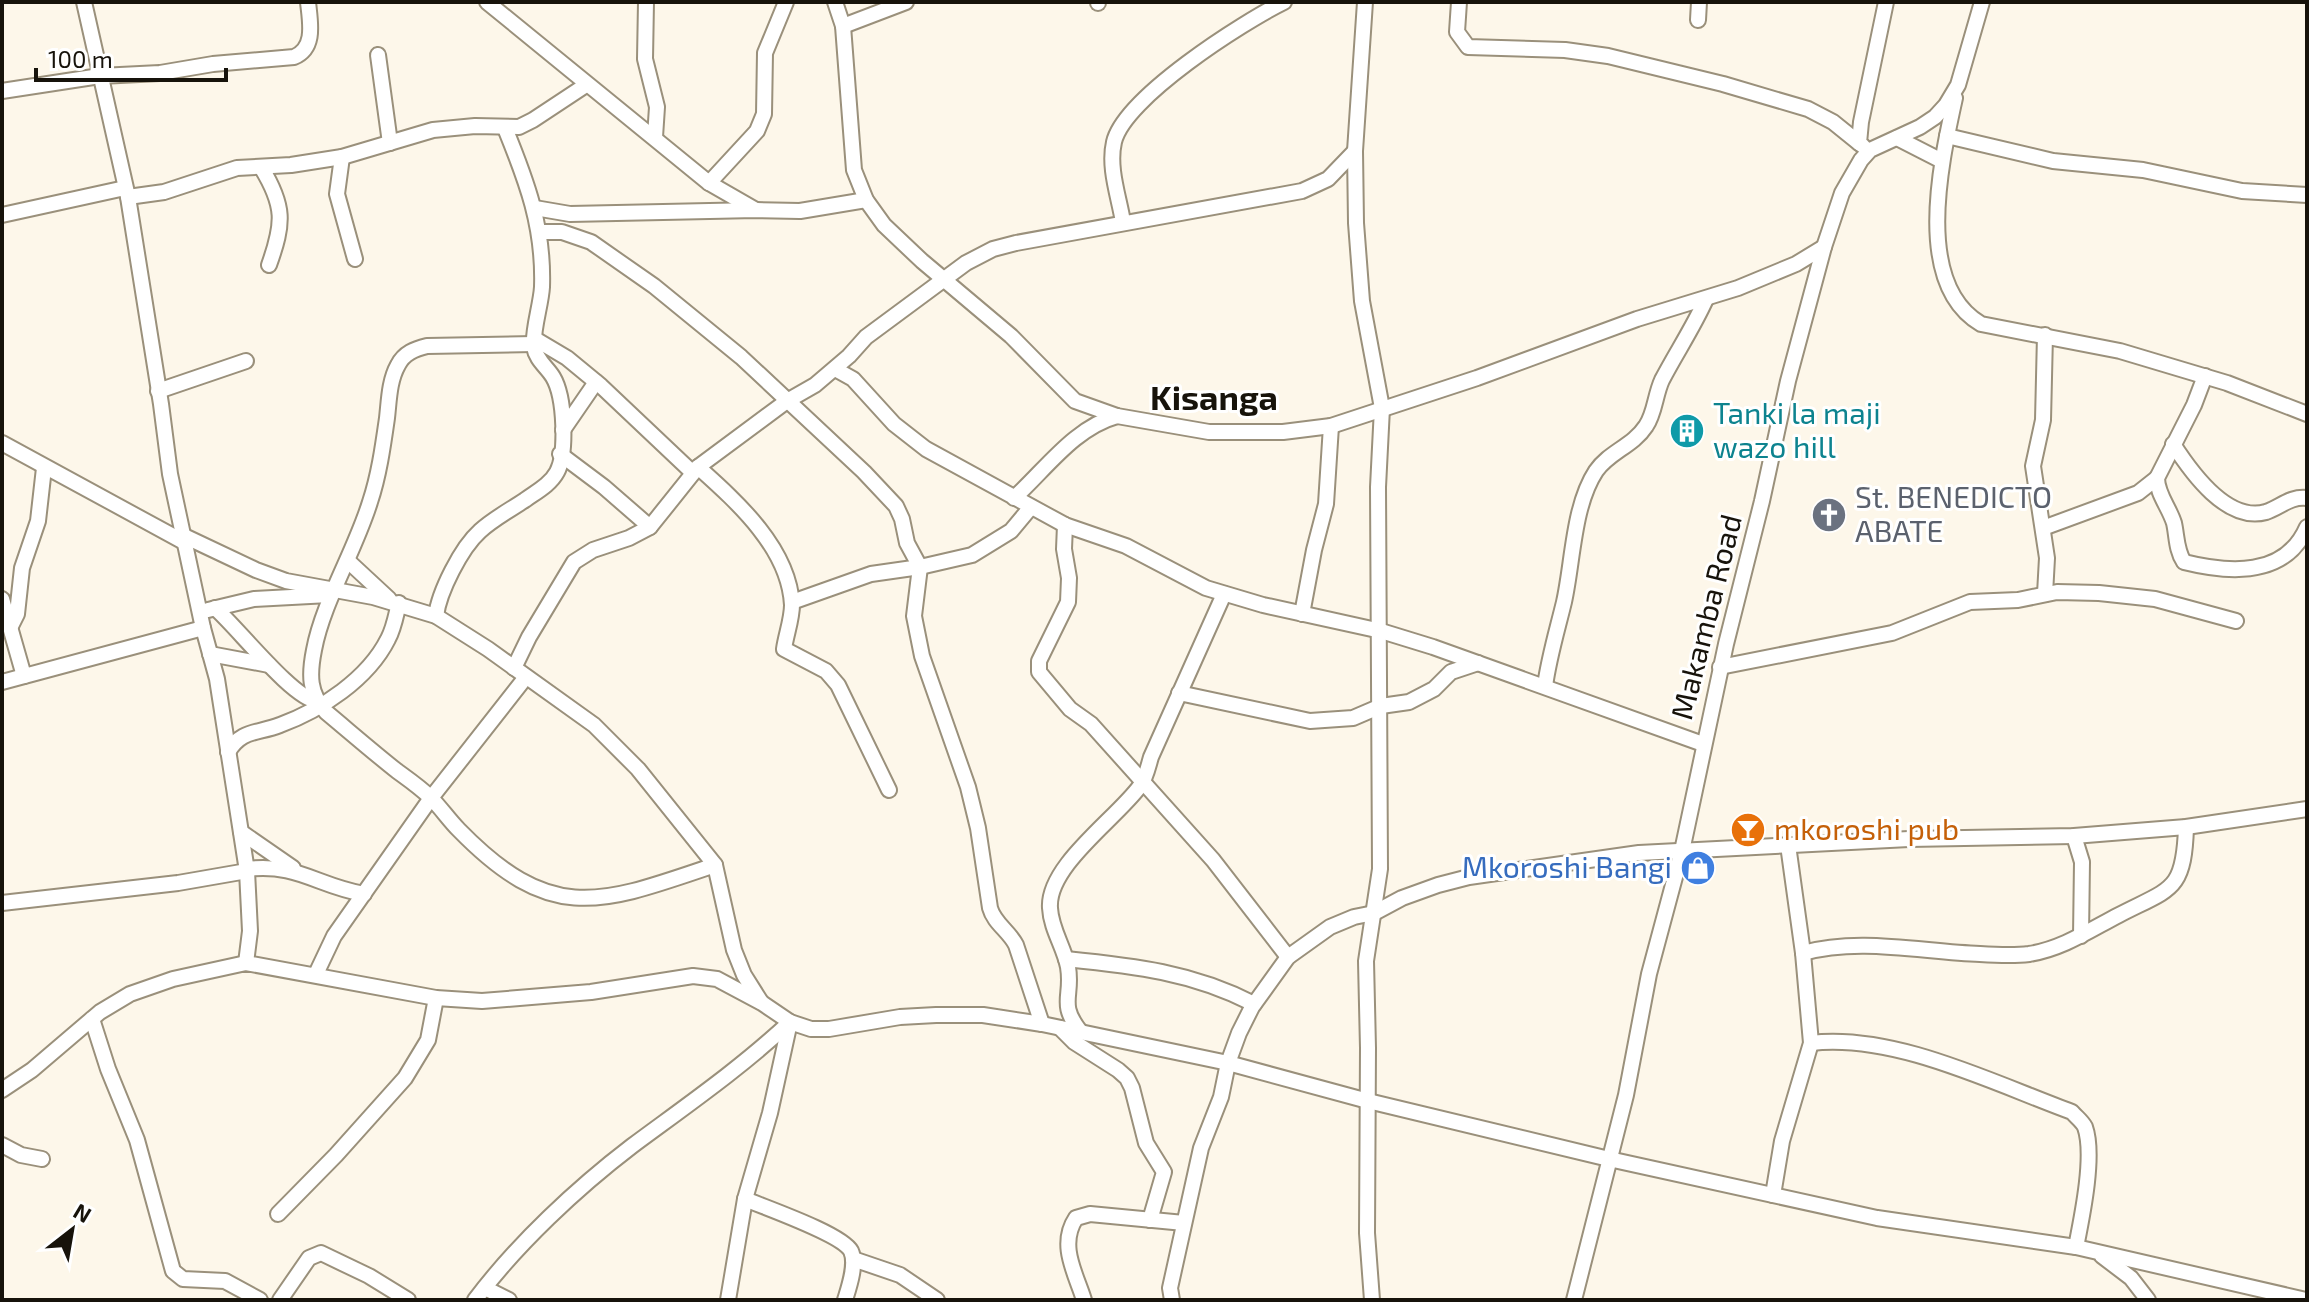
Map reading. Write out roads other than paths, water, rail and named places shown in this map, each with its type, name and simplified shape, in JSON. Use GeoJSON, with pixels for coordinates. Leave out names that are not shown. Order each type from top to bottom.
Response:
{"type":"FeatureCollection","features":[{"type":"Feature","properties":{"kind":"street"},"geometry":{"type":"LineString","coordinates":[[84,2],[127,192],[170,474],[201,620],[217,679],[247,870],[250,931],[246,963]]}},
{"type":"Feature","properties":{"kind":"street"},"geometry":{"type":"LineString","coordinates":[[2,91],[100,76],[160,73],[213,64],[294,57],[303,53],[309,45],[308,2]]}},
{"type":"Feature","properties":{"kind":"street"},"geometry":{"type":"LineString","coordinates":[[487,2],[709,183],[756,210]]}},
{"type":"Feature","properties":{"kind":"street"},"geometry":{"type":"LineString","coordinates":[[646,2],[645,59],[657,107],[655,137]]}},
{"type":"Feature","properties":{"kind":"street"},"geometry":{"type":"LineString","coordinates":[[709,183],[757,131],[764,114],[765,53],[786,2]]}},
{"type":"Feature","properties":{"kind":"street"},"geometry":{"type":"LineString","coordinates":[[835,2],[843,26],[854,170],[866,200],[884,225],[1011,336],[1075,401],[1117,416],[1209,432],[1283,432],[1331,426],[1477,378],[1637,319],[1706,299],[1785,269],[1824,247]]}},
{"type":"Feature","properties":{"kind":"street"},"geometry":{"type":"LineString","coordinates":[[843,26],[906,2]]}},
{"type":"Feature","properties":{"kind":"street"},"geometry":{"type":"LineString","coordinates":[[1123,222],[1112,163],[1114,140],[1123,125],[1149,96],[1201,51],[1284,2]]}},
{"type":"Feature","properties":{"kind":"street"},"geometry":{"type":"LineString","coordinates":[[1365,2],[1355,151],[1356,223],[1362,301],[1382,408],[1378,487],[1380,869],[1366,961],[1367,1233],[1372,1300]]}},
{"type":"Feature","properties":{"kind":"street"},"geometry":{"type":"LineString","coordinates":[[1459,2],[1457,32],[1468,47],[1565,50],[1643,63],[1808,109],[1833,122],[1864,147]]}},
{"type":"Feature","properties":{"kind":"street"},"geometry":{"type":"LineString","coordinates":[[1698,20],[1699,2]]}},
{"type":"Feature","properties":{"kind":"street"},"geometry":{"type":"LineString","coordinates":[[1864,147],[1886,2]]}},
{"type":"Feature","properties":{"kind":"street"},"geometry":{"type":"LineString","coordinates":[[1982,2],[1958,85],[1942,161],[1938,251],[1956,303],[1981,324],[2099,346],[2205,376],[2307,414]]}},
{"type":"Feature","properties":{"kind":"street"},"geometry":{"type":"LineString","coordinates":[[378,55],[390,143]]}},
{"type":"Feature","properties":{"kind":"street"},"geometry":{"type":"LineString","coordinates":[[2,215],[127,192],[164,192],[237,168],[291,165],[342,157],[433,130],[475,126],[519,127],[586,85]]}},
{"type":"Feature","properties":{"kind":"street"},"geometry":{"type":"LineString","coordinates":[[1864,147],[1897,138],[1935,117],[1958,85]]}},
{"type":"Feature","properties":{"kind":"street"},"geometry":{"type":"LineString","coordinates":[[436,616],[439,598],[478,532],[546,485],[559,469],[563,403],[559,388],[536,355],[534,342],[542,287],[540,232],[535,208],[505,128]]}},
{"type":"Feature","properties":{"kind":"street"},"geometry":{"type":"LineString","coordinates":[[1947,136],[2053,161],[2143,170],[2242,191],[2307,195]]}},
{"type":"Feature","properties":{"kind":"street"},"geometry":{"type":"LineString","coordinates":[[1897,138],[1942,161]]}},
{"type":"Feature","properties":{"kind":"street","name":"Makamba Road"},"geometry":{"type":"LineString","coordinates":[[1574,1300],[1626,1095],[1649,974],[1682,851],[1720,667],[1788,381],[1824,247],[1851,173],[1864,147]]}},
{"type":"Feature","properties":{"kind":"street"},"geometry":{"type":"LineString","coordinates":[[316,974],[334,936],[520,672],[529,637],[574,562],[593,550],[650,527],[696,470],[835,369],[866,337],[966,263],[993,249],[1123,222],[1302,191],[1328,179],[1355,151]]}},
{"type":"Feature","properties":{"kind":"street"},"geometry":{"type":"LineString","coordinates":[[342,157],[337,194],[355,259]]}},
{"type":"Feature","properties":{"kind":"street"},"geometry":{"type":"LineString","coordinates":[[261,167],[272,185],[280,222],[280,234],[269,265]]}},
{"type":"Feature","properties":{"kind":"street"},"geometry":{"type":"LineString","coordinates":[[535,208],[570,214],[800,211],[866,200]]}},
{"type":"Feature","properties":{"kind":"street"},"geometry":{"type":"LineString","coordinates":[[540,232],[562,232],[591,242],[654,286],[741,357],[896,506],[907,543],[920,567],[914,616],[922,656],[968,787],[978,828],[990,908],[1016,945],[1042,1024]]}},
{"type":"Feature","properties":{"kind":"street"},"geometry":{"type":"LineString","coordinates":[[1545,686],[1549,651],[1564,601],[1584,499],[1596,472],[1610,455],[1632,442],[1647,426],[1661,382],[1693,329],[1706,299]]}},
{"type":"Feature","properties":{"kind":"street"},"geometry":{"type":"LineString","coordinates":[[2045,335],[2043,420],[2033,466],[2047,558],[2045,594]]}},
{"type":"Feature","properties":{"kind":"street"},"geometry":{"type":"LineString","coordinates":[[318,703],[311,687],[314,649],[377,480],[391,384],[401,359],[412,350],[427,346],[534,342],[567,358],[596,382],[748,515],[767,538],[782,567],[792,602],[784,649],[826,671],[838,685],[889,790]]}},
{"type":"Feature","properties":{"kind":"street"},"geometry":{"type":"LineString","coordinates":[[158,391],[246,361]]}},
{"type":"Feature","properties":{"kind":"street"},"geometry":{"type":"LineString","coordinates":[[835,369],[853,379],[894,424],[926,449],[1065,525],[1126,546],[1206,588],[1381,631],[1545,686],[1703,744]]}},
{"type":"Feature","properties":{"kind":"street"},"geometry":{"type":"LineString","coordinates":[[2205,376],[2157,478],[2184,562],[2225,571],[2248,570],[2262,566],[2296,547],[2307,527]]}},
{"type":"Feature","properties":{"kind":"street"},"geometry":{"type":"LineString","coordinates":[[563,430],[596,382]]}},
{"type":"Feature","properties":{"kind":"street"},"geometry":{"type":"LineString","coordinates":[[1014,498],[1075,438],[1100,421],[1117,416]]}},
{"type":"Feature","properties":{"kind":"street"},"geometry":{"type":"LineString","coordinates":[[1302,614],[1326,504],[1331,426]]}},
{"type":"Feature","properties":{"kind":"street"},"geometry":{"type":"LineString","coordinates":[[2,443],[44,468],[183,538],[256,570],[286,581],[395,602],[436,616],[458,628],[594,725],[657,791],[715,865],[734,950],[744,975],[762,1003]]}},
{"type":"Feature","properties":{"kind":"street"},"geometry":{"type":"LineString","coordinates":[[2173,444],[2217,496],[2243,512],[2256,514],[2291,499],[2307,498]]}},
{"type":"Feature","properties":{"kind":"street"},"geometry":{"type":"LineString","coordinates":[[560,454],[650,527]]}},
{"type":"Feature","properties":{"kind":"street"},"geometry":{"type":"LineString","coordinates":[[11,626],[17,614],[22,568],[38,521],[44,468]]}},
{"type":"Feature","properties":{"kind":"street"},"geometry":{"type":"LineString","coordinates":[[2043,528],[2138,493],[2157,478]]}},
{"type":"Feature","properties":{"kind":"street"},"geometry":{"type":"LineString","coordinates":[[792,602],[871,574],[972,555],[1011,531],[1031,507]]}},
{"type":"Feature","properties":{"kind":"street"},"geometry":{"type":"LineString","coordinates":[[1065,525],[1068,602],[1039,661],[1039,672],[1070,709],[1091,724],[1213,860],[1288,957]]}},
{"type":"Feature","properties":{"kind":"street"},"geometry":{"type":"LineString","coordinates":[[348,561],[395,602]]}},
{"type":"Feature","properties":{"kind":"street"},"geometry":{"type":"LineString","coordinates":[[2,682],[201,620],[215,608],[254,599],[335,592]]}},
{"type":"Feature","properties":{"kind":"street"},"geometry":{"type":"LineString","coordinates":[[1720,667],[1892,633],[1970,602],[2018,600],[2045,594],[2099,593],[2155,599],[2236,621]]}},
{"type":"Feature","properties":{"kind":"street"},"geometry":{"type":"LineString","coordinates":[[1080,1031],[1070,1018],[1066,1005],[1069,976],[1066,959],[1051,921],[1049,904],[1052,892],[1082,847],[1143,784],[1179,693],[1224,594]]}},
{"type":"Feature","properties":{"kind":"street"},"geometry":{"type":"LineString","coordinates":[[2,599],[24,676]]}},
{"type":"Feature","properties":{"kind":"street"},"geometry":{"type":"LineString","coordinates":[[228,752],[246,733],[264,731],[300,717],[369,667],[389,638],[395,602]]}},
{"type":"Feature","properties":{"kind":"street"},"geometry":{"type":"LineString","coordinates":[[215,608],[298,694],[318,703],[431,798],[460,831],[513,877],[547,894],[581,900],[606,898],[715,865]]}},
{"type":"Feature","properties":{"kind":"street"},"geometry":{"type":"LineString","coordinates":[[210,654],[269,665]]}},
{"type":"Feature","properties":{"kind":"street"},"geometry":{"type":"LineString","coordinates":[[1179,693],[1310,721],[1353,718],[1381,706],[1409,702],[1424,695],[1451,672],[1478,663]]}},
{"type":"Feature","properties":{"kind":"street"},"geometry":{"type":"LineString","coordinates":[[1172,1300],[1170,1288],[1198,1160],[1221,1097],[1228,1063],[1239,1033],[1254,1004],[1288,957],[1330,927],[1374,913],[1402,898],[1469,877],[1639,853],[1909,839],[2074,836],[2186,827],[2307,809]]}},
{"type":"Feature","properties":{"kind":"street"},"geometry":{"type":"LineString","coordinates":[[1803,953],[1828,946],[1860,946],[1953,953],[2029,954],[2081,936],[2174,884],[2182,871],[2186,827]]}},
{"type":"Feature","properties":{"kind":"street"},"geometry":{"type":"LineString","coordinates":[[241,832],[299,872],[325,884],[364,894]]}},
{"type":"Feature","properties":{"kind":"street"},"geometry":{"type":"LineString","coordinates":[[2074,836],[2082,862],[2081,936]]}},
{"type":"Feature","properties":{"kind":"street"},"geometry":{"type":"LineString","coordinates":[[1773,1195],[1782,1141],[1811,1043],[1803,953],[1788,845]]}},
{"type":"Feature","properties":{"kind":"street"},"geometry":{"type":"LineString","coordinates":[[2,903],[178,883],[276,866],[299,872]]}},
{"type":"Feature","properties":{"kind":"street"},"geometry":{"type":"LineString","coordinates":[[1066,959],[1128,964],[1201,981],[1254,1004]]}},
{"type":"Feature","properties":{"kind":"street"},"geometry":{"type":"LineString","coordinates":[[2,1090],[32,1070],[119,1000],[149,987],[246,963],[436,998],[514,1000],[693,976],[717,979],[790,1022],[811,1029],[829,1029],[900,1017],[951,1015],[983,1015],[1042,1024],[1228,1063],[1368,1101],[1609,1159],[1877,1218],[2076,1247],[2303,1300]]}},
{"type":"Feature","properties":{"kind":"street"},"geometry":{"type":"LineString","coordinates":[[278,1214],[405,1078],[428,1040],[436,998]]}},
{"type":"Feature","properties":{"kind":"street"},"geometry":{"type":"LineString","coordinates":[[92,1019],[108,1069],[137,1140],[173,1271],[183,1279],[225,1281],[260,1300]]}},
{"type":"Feature","properties":{"kind":"street"},"geometry":{"type":"LineString","coordinates":[[728,1300],[745,1199],[770,1113],[790,1022]]}},
{"type":"Feature","properties":{"kind":"street"},"geometry":{"type":"LineString","coordinates":[[480,1294],[561,1208],[600,1173],[759,1052],[790,1022]]}},
{"type":"Feature","properties":{"kind":"street"},"geometry":{"type":"LineString","coordinates":[[1060,1028],[1074,1042],[1118,1070],[1132,1088],[1142,1132],[1164,1172],[1150,1220]]}},
{"type":"Feature","properties":{"kind":"street"},"geometry":{"type":"LineString","coordinates":[[1811,1043],[1832,1040],[1936,1061],[2072,1112],[2084,1124],[2087,1141],[2083,1212],[2076,1247]]}},
{"type":"Feature","properties":{"kind":"street"},"geometry":{"type":"LineString","coordinates":[[2,1145],[21,1155],[42,1159]]}},
{"type":"Feature","properties":{"kind":"street"},"geometry":{"type":"LineString","coordinates":[[745,1199],[838,1238],[848,1246],[853,1259],[845,1300]]}},
{"type":"Feature","properties":{"kind":"street"},"geometry":{"type":"LineString","coordinates":[[1084,1300],[1070,1265],[1069,1233],[1076,1218],[1090,1214],[1184,1223]]}},
{"type":"Feature","properties":{"kind":"street"},"geometry":{"type":"LineString","coordinates":[[2095,1251],[2131,1278],[2148,1300]]}},
{"type":"Feature","properties":{"kind":"street"},"geometry":{"type":"LineString","coordinates":[[280,1300],[309,1258],[321,1253],[369,1276],[408,1300]]}},
{"type":"Feature","properties":{"kind":"street"},"geometry":{"type":"LineString","coordinates":[[853,1259],[900,1275],[937,1300]]}},
{"type":"Feature","properties":{"kind":"street"},"geometry":{"type":"LineString","coordinates":[[480,1294],[509,1300]]}},
{"type":"Feature","properties":{"kind":"place","name":"Tanki la maji wazo hill"},"geometry":{"type":"Point","coordinates":[1687,431]}},
{"type":"Feature","properties":{"kind":"place","name":"St. BENEDICTO ABATE"},"geometry":{"type":"Point","coordinates":[1829,515]}},
{"type":"Feature","properties":{"kind":"place","name":"mkoroshi pub"},"geometry":{"type":"Point","coordinates":[1748,830]}},
{"type":"Feature","properties":{"kind":"place","name":"Mkoroshi Bangi"},"geometry":{"type":"Point","coordinates":[1698,868]}},
{"type":"Feature","properties":{"kind":"district","name":"Kisanga"},"geometry":{"type":"Point","coordinates":[1214,398]}}]}
